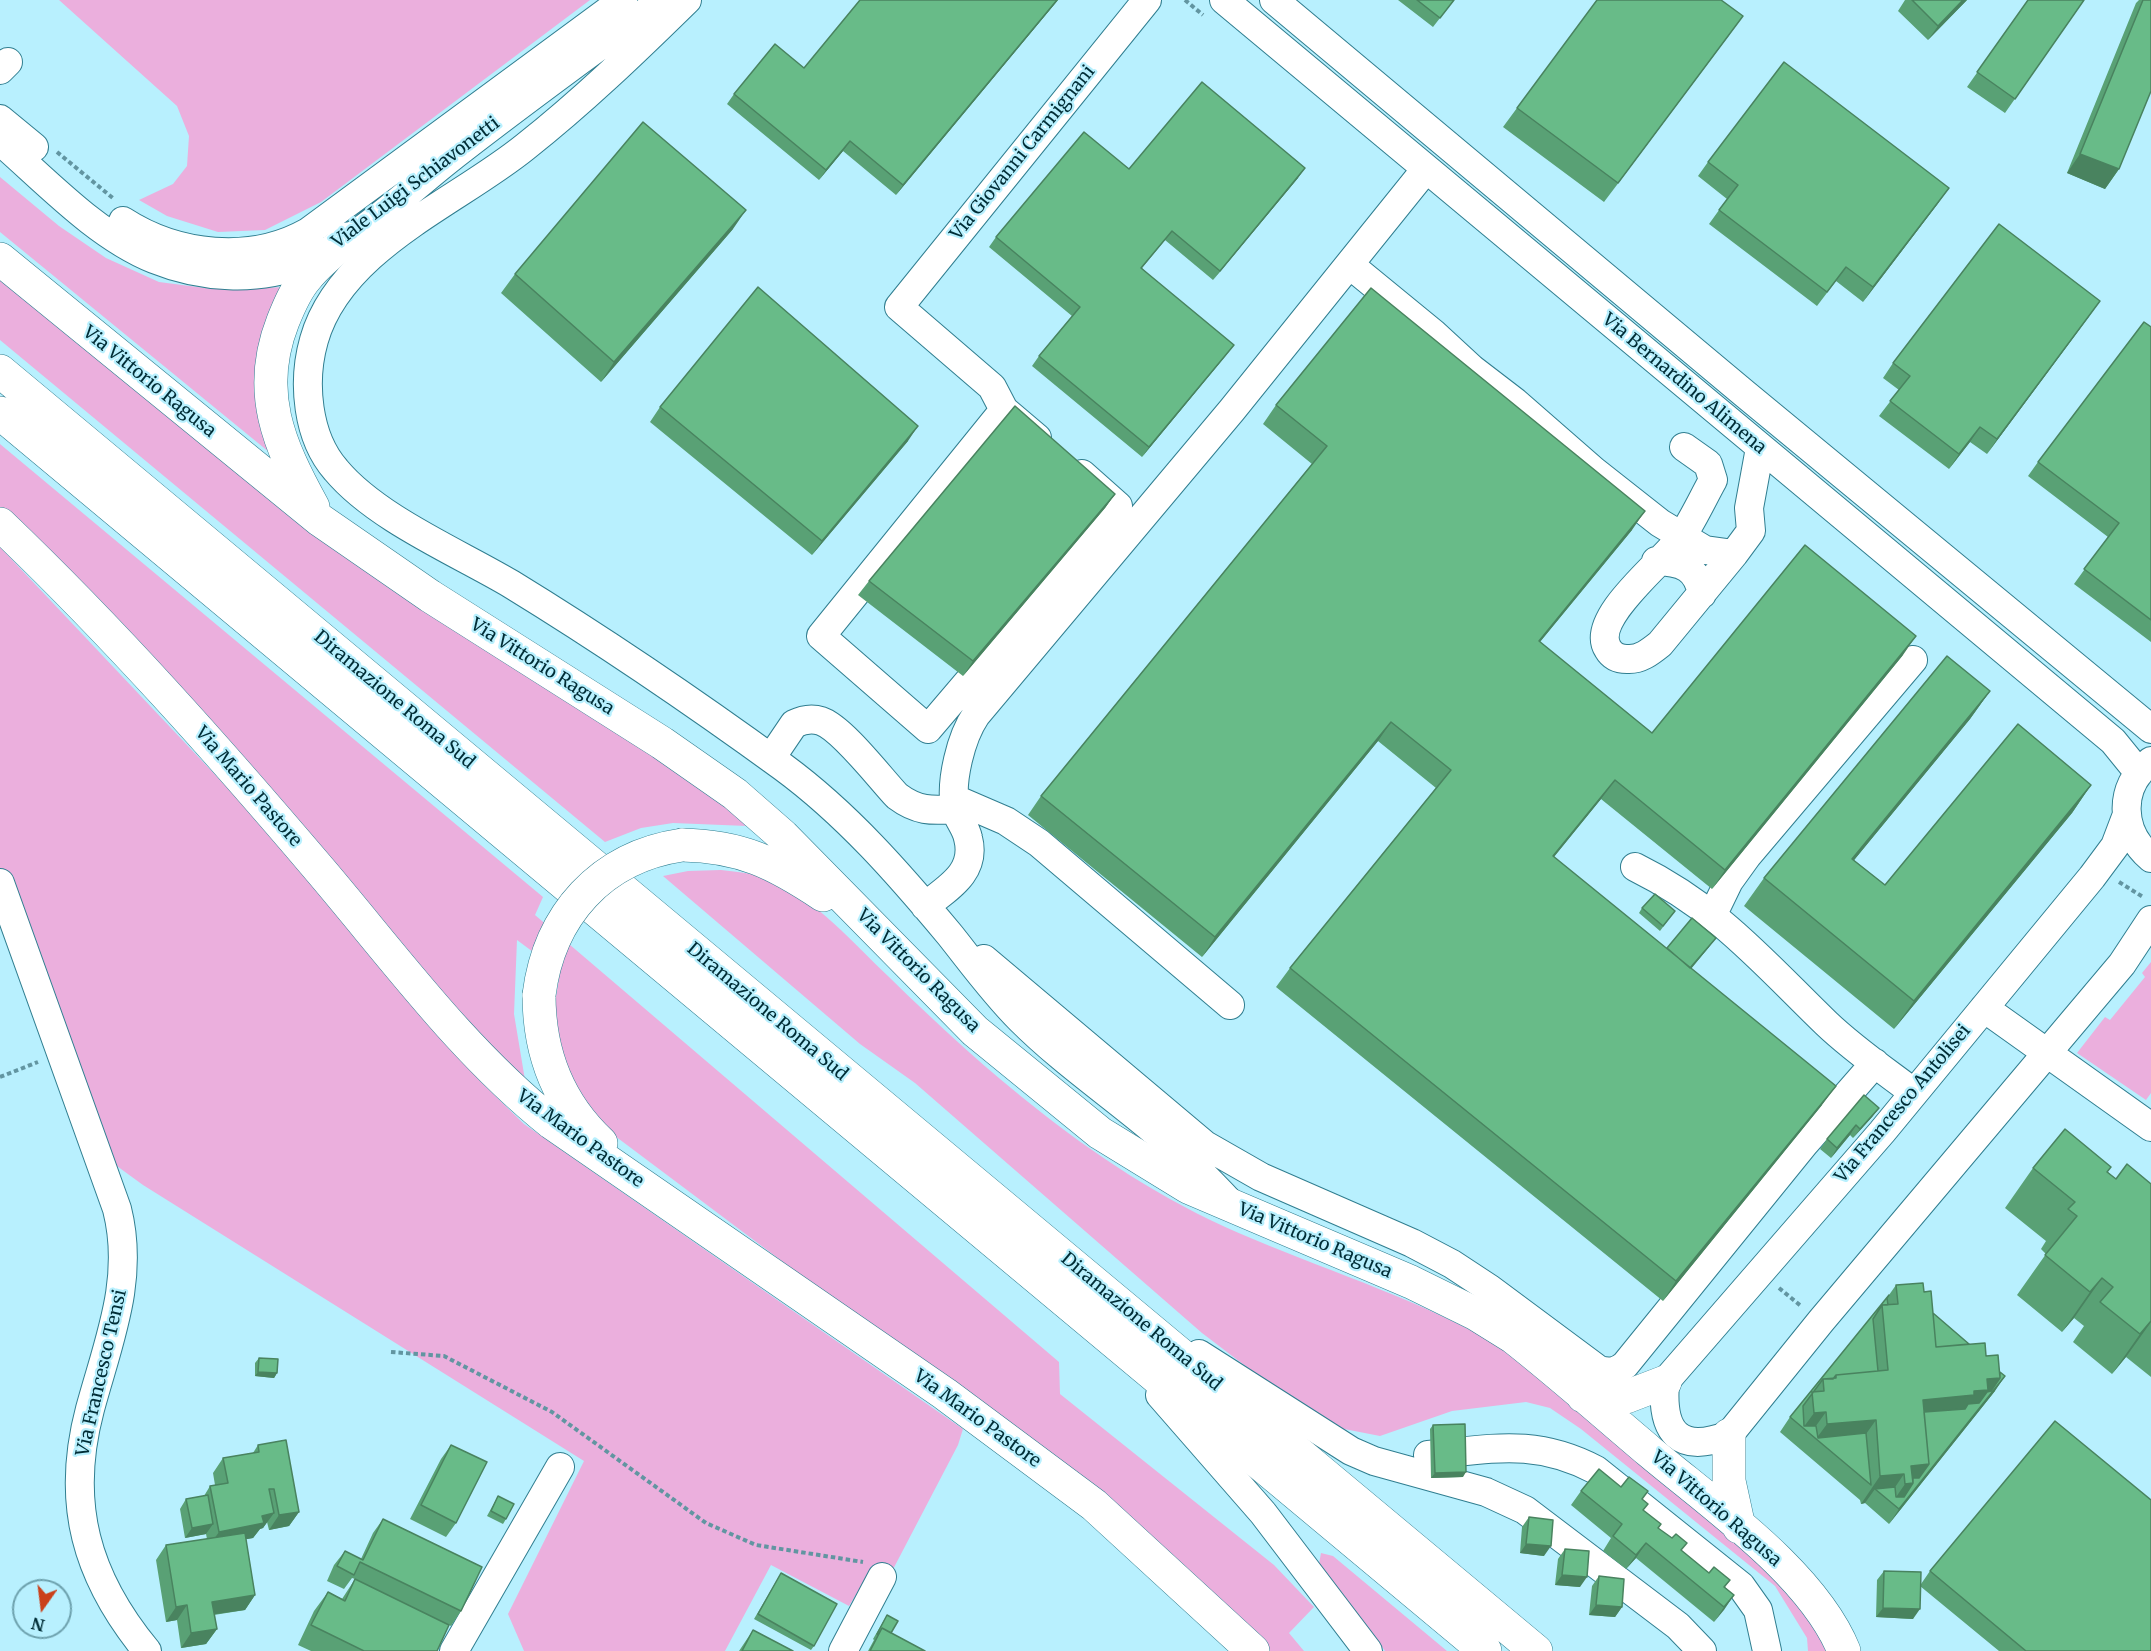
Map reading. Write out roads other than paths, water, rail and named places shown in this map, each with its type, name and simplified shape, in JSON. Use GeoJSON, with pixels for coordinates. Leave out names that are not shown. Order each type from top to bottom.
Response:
{"type":"FeatureCollection","features":[{"type":"Feature","properties":{"kind":"highway"},"geometry":{"type":"LineString","coordinates":[[320,520],[281,444],[272,409],[272,367],[279,332],[303,281],[347,239]]}},
{"type":"Feature","properties":{"kind":"highway","name":"Via Vittorio Ragusa"},"geometry":{"type":"LineString","coordinates":[[0,259],[320,520],[430,596],[714,778],[783,836],[975,1031],[1070,1111],[1152,1167],[1188,1187],[1411,1282],[1476,1314],[1513,1337],[1739,1527],[1783,1567],[1813,1600],[1834,1631],[1844,1651]]}},
{"type":"Feature","properties":{"kind":"highway","name":"Diramazione Roma Sud"},"geometry":{"type":"LineString","coordinates":[[0,371],[1536,1651]]}},
{"type":"Feature","properties":{"kind":"highway","name":"Diramazione Roma Sud"},"geometry":{"type":"LineString","coordinates":[[0,413],[1485,1651]]}},
{"type":"Feature","properties":{"kind":"highway","name":"Via Mario Pastore"},"geometry":{"type":"LineString","coordinates":[[0,524],[172,701],[258,797],[440,1014],[491,1069],[552,1123],[945,1394],[1094,1505],[1253,1651]]}},
{"type":"Feature","properties":{"kind":"highway"},"geometry":{"type":"LineString","coordinates":[[657,1196],[597,1140],[560,1090],[542,1042],[539,995],[552,942],[563,919],[577,901],[600,880],[627,861],[661,848],[682,845],[730,849],[766,861],[795,876],[890,944]]}},
{"type":"Feature","properties":{"kind":"highway"},"geometry":{"type":"LineString","coordinates":[[1583,1396],[1626,1397],[1665,1382]]}},
{"type":"Feature","properties":{"kind":"highway"},"geometry":{"type":"LineString","coordinates":[[1729,1435],[1729,1481],[1739,1527]]}},
{"type":"Feature","properties":{"kind":"highway"},"geometry":{"type":"LineString","coordinates":[[1178,1581],[1219,1634],[1228,1651]]}},
{"type":"Feature","properties":{"kind":"street","name":"Viale Luigi Schiavonetti"},"geometry":{"type":"LineString","coordinates":[[0,119],[106,208],[146,234],[174,244],[203,250],[236,252],[264,249],[290,241],[308,232],[623,0]]}},
{"type":"Feature","properties":{"kind":"street","name":"Viale Luigi Schiavonetti"},"geometry":{"type":"LineString","coordinates":[[0,141],[106,231],[133,249],[176,267],[216,274],[247,275],[275,272],[305,263],[347,239],[509,112],[662,0]]}},
{"type":"Feature","properties":{"kind":"street"},"geometry":{"type":"LineString","coordinates":[[687,0],[559,120],[505,162],[396,237],[347,279],[322,320],[310,357],[308,388],[316,438],[327,459],[344,479],[388,513],[566,609],[771,758],[843,817],[925,906],[1022,1021],[1056,1052],[1179,1151],[1234,1207]]}},
{"type":"Feature","properties":{"kind":"street","name":"Via Giovanni Carmignani"},"geometry":{"type":"LineString","coordinates":[[1004,410],[992,387],[899,307],[1146,0]]}},
{"type":"Feature","properties":{"kind":"street","name":"Via Bernardino Alimena"},"geometry":{"type":"LineString","coordinates":[[1224,0],[1737,430],[2145,767]]}},
{"type":"Feature","properties":{"kind":"street","name":"Via Bernardino Alimena"},"geometry":{"type":"LineString","coordinates":[[1274,0],[1772,417],[2151,729]]}},
{"type":"Feature","properties":{"kind":"street"},"geometry":{"type":"LineString","coordinates":[[925,906],[954,884],[967,866],[970,851],[969,839],[955,804],[961,745],[968,727],[980,709],[1225,419],[1426,169]]}},
{"type":"Feature","properties":{"kind":"street"},"geometry":{"type":"LineString","coordinates":[[1350,265],[1433,333],[1472,369],[1515,402],[1602,478],[1681,538],[1715,554],[1734,554]]}},
{"type":"Feature","properties":{"kind":"street"},"geometry":{"type":"LineString","coordinates":[[1004,410],[1118,506],[928,729],[821,636],[1004,410]]}},
{"type":"Feature","properties":{"kind":"street"},"geometry":{"type":"LineString","coordinates":[[1708,464],[1737,430]]}},
{"type":"Feature","properties":{"kind":"street"},"geometry":{"type":"LineString","coordinates":[[1684,447],[1708,464],[1713,480],[1681,538],[1656,561],[1623,600],[1604,633],[1606,648],[1614,656],[1627,659],[1648,654],[1660,644],[1751,531],[1749,508],[1760,448]]}},
{"type":"Feature","properties":{"kind":"street"},"geometry":{"type":"LineString","coordinates":[[1656,561],[1668,561],[1689,568],[1697,575],[1702,594]]}},
{"type":"Feature","properties":{"kind":"street"},"geometry":{"type":"LineString","coordinates":[[1713,914],[1729,881],[1747,855],[1913,660]]}},
{"type":"Feature","properties":{"kind":"street"},"geometry":{"type":"LineString","coordinates":[[771,758],[794,724],[815,720],[823,722],[840,735],[897,796],[908,804],[930,812],[955,804],[1006,821],[1039,843],[1230,1005]]}},
{"type":"Feature","properties":{"kind":"street","name":"Via Francesco Antolisei"},"geometry":{"type":"LineString","coordinates":[[1665,1382],[1882,1132],[2111,853],[2122,834],[2127,799],[2145,767]]}},
{"type":"Feature","properties":{"kind":"street"},"geometry":{"type":"LineString","coordinates":[[2126,817],[2134,840],[2151,858]]}},
{"type":"Feature","properties":{"kind":"street"},"geometry":{"type":"LineString","coordinates":[[1635,867],[1662,880],[1713,914],[1787,981],[1826,1023],[1913,1092]]}},
{"type":"Feature","properties":{"kind":"street","name":"Via Francesco Tensi"},"geometry":{"type":"LineString","coordinates":[[0,883],[117,1209],[124,1249],[124,1273],[117,1319],[90,1409],[82,1447],[79,1488],[82,1526],[105,1586],[147,1651]]}},
{"type":"Feature","properties":{"kind":"street"},"geometry":{"type":"LineString","coordinates":[[1665,1382],[1666,1418],[1675,1435],[1693,1443],[1707,1442],[1729,1435],[1814,1329],[2122,964],[2151,920]]}},
{"type":"Feature","properties":{"kind":"street"},"geometry":{"type":"LineString","coordinates":[[951,937],[1008,979],[1205,1145],[1260,1177],[1412,1243],[1452,1264],[1490,1289],[1599,1370],[1606,1372],[1612,1372],[1625,1365],[1798,1152],[1875,1063]]}},
{"type":"Feature","properties":{"kind":"street"},"geometry":{"type":"LineString","coordinates":[[1984,1008],[2150,1124]]}},
{"type":"Feature","properties":{"kind":"street"},"geometry":{"type":"LineString","coordinates":[[1037,1277],[1136,1369],[1187,1425],[1274,1526],[1368,1651]]}},
{"type":"Feature","properties":{"kind":"street"},"geometry":{"type":"LineString","coordinates":[[1110,1296],[1324,1436],[1374,1461],[1473,1487],[1525,1510],[1678,1626],[1702,1651]]}},
{"type":"Feature","properties":{"kind":"street"},"geometry":{"type":"LineString","coordinates":[[1374,1461],[1514,1447],[1556,1452],[1582,1462],[1611,1480],[1741,1586],[1758,1610],[1767,1651]]}},
{"type":"Feature","properties":{"kind":"street"},"geometry":{"type":"LineString","coordinates":[[454,1651],[560,1467]]}},
{"type":"Feature","properties":{"kind":"street"},"geometry":{"type":"LineString","coordinates":[[843,1651],[882,1577]]}}]}
